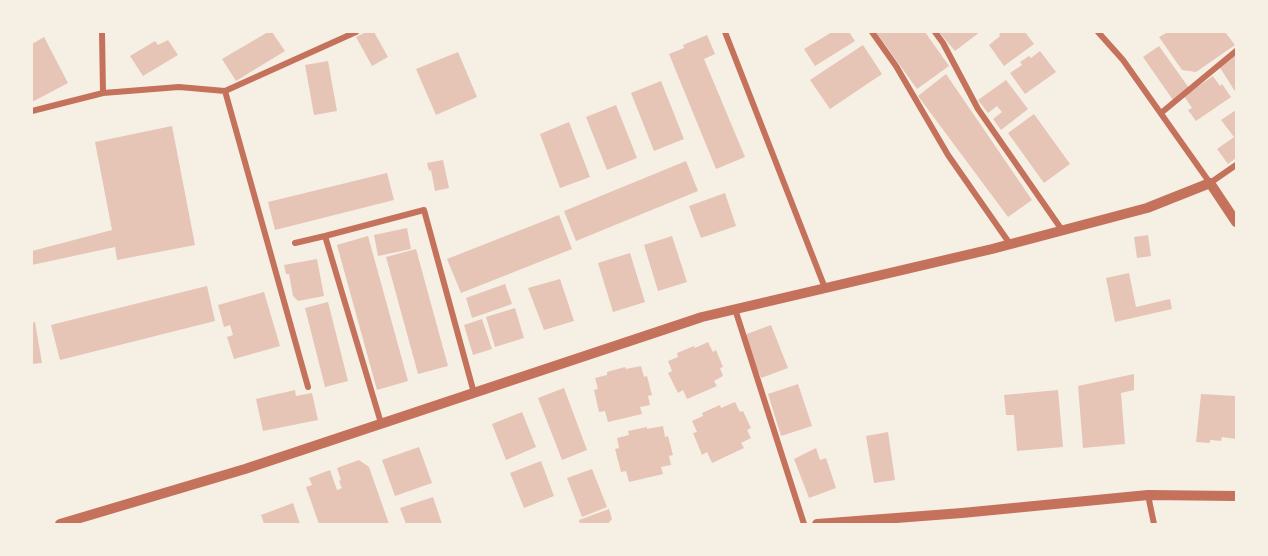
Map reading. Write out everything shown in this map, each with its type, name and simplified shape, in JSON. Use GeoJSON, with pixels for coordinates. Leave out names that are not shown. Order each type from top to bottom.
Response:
{"type":"FeatureCollection","features":[{"type":"Feature","properties":{"kind":"street"},"geometry":{"type":"LineString","coordinates":[[102,32],[103,93]]}},
{"type":"Feature","properties":{"kind":"street"},"geometry":{"type":"LineString","coordinates":[[32,111],[103,93],[179,87],[225,91],[356,32]]}},
{"type":"Feature","properties":{"kind":"street"},"geometry":{"type":"LineString","coordinates":[[725,32],[825,288]]}},
{"type":"Feature","properties":{"kind":"street"},"geometry":{"type":"LineString","coordinates":[[872,32],[896,66],[948,155],[1010,244]]}},
{"type":"Feature","properties":{"kind":"street"},"geometry":{"type":"LineString","coordinates":[[935,32],[978,109],[1062,230]]}},
{"type":"Feature","properties":{"kind":"street"},"geometry":{"type":"LineString","coordinates":[[1098,32],[1123,60],[1161,112],[1236,222]]}},
{"type":"Feature","properties":{"kind":"street"},"geometry":{"type":"LineString","coordinates":[[1161,112],[1236,51]]}},
{"type":"Feature","properties":{"kind":"street"},"geometry":{"type":"LineString","coordinates":[[225,91],[308,387]]}},
{"type":"Feature","properties":{"kind":"street"},"geometry":{"type":"LineString","coordinates":[[60,525],[245,469],[702,317],[1010,244],[1147,208],[1210,183],[1236,165]]}},
{"type":"Feature","properties":{"kind":"street"},"geometry":{"type":"LineString","coordinates":[[295,243],[424,210],[474,393]]}},
{"type":"Feature","properties":{"kind":"street"},"geometry":{"type":"LineString","coordinates":[[325,236],[381,423]]}},
{"type":"Feature","properties":{"kind":"street"},"geometry":{"type":"LineString","coordinates":[[735,309],[804,525]]}},
{"type":"Feature","properties":{"kind":"street"},"geometry":{"type":"LineString","coordinates":[[817,525],[1148,495],[1236,496]]}},
{"type":"Feature","properties":{"kind":"street"},"geometry":{"type":"LineString","coordinates":[[1148,495],[1154,525]]}},
{"type":"Feature","properties":{"kind":"building"},"geometry":{"type":"Polygon","coordinates":[[[268,32],[272,32],[285,51],[236,81],[222,59],[268,32]]]}},
{"type":"Feature","properties":{"kind":"building"},"geometry":{"type":"Polygon","coordinates":[[[366,32],[374,32],[388,57],[372,66],[356,37],[366,32]]]}},
{"type":"Feature","properties":{"kind":"building"},"geometry":{"type":"Polygon","coordinates":[[[832,32],[849,32],[855,41],[815,66],[804,49],[832,32]]]}},
{"type":"Feature","properties":{"kind":"building"},"geometry":{"type":"Polygon","coordinates":[[[876,32],[925,32],[949,66],[917,89],[876,32]]]}},
{"type":"Feature","properties":{"kind":"building"},"geometry":{"type":"Polygon","coordinates":[[[939,32],[980,32],[955,51],[939,32]]]}},
{"type":"Feature","properties":{"kind":"building"},"geometry":{"type":"Polygon","coordinates":[[[1002,32],[1025,32],[1034,44],[1004,66],[989,45],[1002,32]]]}},
{"type":"Feature","properties":{"kind":"building"},"geometry":{"type":"Polygon","coordinates":[[[1168,32],[1225,32],[1235,45],[1196,72],[1182,70],[1159,37],[1168,32]]]}},
{"type":"Feature","properties":{"kind":"building"},"geometry":{"type":"Polygon","coordinates":[[[707,35],[715,54],[704,59],[745,157],[716,169],[669,54],[707,35]]]}},
{"type":"Feature","properties":{"kind":"building"},"geometry":{"type":"Polygon","coordinates":[[[44,37],[68,83],[32,102],[32,44],[44,37]]]}},
{"type":"Feature","properties":{"kind":"building"},"geometry":{"type":"Polygon","coordinates":[[[168,40],[178,55],[143,76],[130,56],[155,41],[158,45],[168,40]]]}},
{"type":"Feature","properties":{"kind":"building"},"geometry":{"type":"Polygon","coordinates":[[[863,45],[882,74],[830,109],[810,80],[863,45]]]}},
{"type":"Feature","properties":{"kind":"building"},"geometry":{"type":"Polygon","coordinates":[[[1159,46],[1189,88],[1173,100],[1143,57],[1159,46]]]}},
{"type":"Feature","properties":{"kind":"building"},"geometry":{"type":"Polygon","coordinates":[[[1040,51],[1056,72],[1025,94],[1010,73],[1022,65],[1020,62],[1040,51]]]}},
{"type":"Feature","properties":{"kind":"building"},"geometry":{"type":"Polygon","coordinates":[[[458,52],[477,97],[436,115],[416,69],[458,52]]]}},
{"type":"Feature","properties":{"kind":"building"},"geometry":{"type":"Polygon","coordinates":[[[1236,54],[1236,93],[1219,66],[1236,54]]]}},
{"type":"Feature","properties":{"kind":"building"},"geometry":{"type":"Polygon","coordinates":[[[328,61],[337,111],[314,115],[305,65],[328,61]]]}},
{"type":"Feature","properties":{"kind":"building"},"geometry":{"type":"Polygon","coordinates":[[[946,74],[1032,200],[1008,217],[918,96],[946,74]]]}},
{"type":"Feature","properties":{"kind":"building"},"geometry":{"type":"Polygon","coordinates":[[[1213,76],[1231,97],[1196,121],[1188,110],[1192,108],[1184,96],[1213,76]]]}},
{"type":"Feature","properties":{"kind":"building"},"geometry":{"type":"Polygon","coordinates":[[[1006,80],[1028,109],[1001,130],[993,119],[1002,112],[997,106],[988,113],[978,100],[1006,80]]]}},
{"type":"Feature","properties":{"kind":"building"},"geometry":{"type":"Polygon","coordinates":[[[661,81],[684,139],[654,151],[631,93],[661,81]]]}},
{"type":"Feature","properties":{"kind":"building"},"geometry":{"type":"Polygon","coordinates":[[[616,105],[637,158],[607,170],[586,117],[616,105]]]}},
{"type":"Feature","properties":{"kind":"building"},"geometry":{"type":"Polygon","coordinates":[[[1236,110],[1236,158],[1228,164],[1217,149],[1234,137],[1221,120],[1236,110]]]}},
{"type":"Feature","properties":{"kind":"building"},"geometry":{"type":"Polygon","coordinates":[[[1034,114],[1070,164],[1044,183],[1008,133],[1034,114]]]}},
{"type":"Feature","properties":{"kind":"building"},"geometry":{"type":"Polygon","coordinates":[[[569,122],[590,177],[560,188],[540,134],[569,122]]]}},
{"type":"Feature","properties":{"kind":"building"},"geometry":{"type":"Polygon","coordinates":[[[172,126],[195,245],[117,260],[115,247],[32,265],[32,251],[112,230],[95,142],[172,126]]]}},
{"type":"Feature","properties":{"kind":"building"},"geometry":{"type":"Polygon","coordinates":[[[443,160],[449,188],[435,191],[431,170],[429,171],[427,163],[443,160]]]}},
{"type":"Feature","properties":{"kind":"building"},"geometry":{"type":"Polygon","coordinates":[[[686,161],[698,191],[576,241],[564,211],[686,161]]]}},
{"type":"Feature","properties":{"kind":"building"},"geometry":{"type":"Polygon","coordinates":[[[387,173],[394,200],[275,230],[268,202],[387,173]]]}},
{"type":"Feature","properties":{"kind":"building"},"geometry":{"type":"Polygon","coordinates":[[[725,193],[736,226],[701,238],[689,206],[725,193]]]}},
{"type":"Feature","properties":{"kind":"building"},"geometry":{"type":"Polygon","coordinates":[[[559,215],[572,249],[461,293],[447,259],[559,215]]]}},
{"type":"Feature","properties":{"kind":"building"},"geometry":{"type":"Polygon","coordinates":[[[407,228],[411,249],[378,256],[374,235],[407,228]]]}},
{"type":"Feature","properties":{"kind":"building"},"geometry":{"type":"Polygon","coordinates":[[[1148,235],[1151,256],[1137,258],[1134,237],[1148,235]]]}},
{"type":"Feature","properties":{"kind":"building"},"geometry":{"type":"Polygon","coordinates":[[[368,236],[408,381],[377,390],[337,245],[368,236]]]}},
{"type":"Feature","properties":{"kind":"building"},"geometry":{"type":"Polygon","coordinates":[[[672,236],[687,282],[658,291],[644,245],[672,236]]]}},
{"type":"Feature","properties":{"kind":"building"},"geometry":{"type":"Polygon","coordinates":[[[416,249],[448,366],[418,374],[386,257],[416,249]]]}},
{"type":"Feature","properties":{"kind":"building"},"geometry":{"type":"Polygon","coordinates":[[[630,253],[645,302],[613,312],[598,263],[630,253]]]}},
{"type":"Feature","properties":{"kind":"building"},"geometry":{"type":"Polygon","coordinates":[[[317,259],[324,296],[298,301],[293,296],[289,274],[286,274],[284,265],[317,259]]]}},
{"type":"Feature","properties":{"kind":"building"},"geometry":{"type":"Polygon","coordinates":[[[1129,273],[1136,307],[1170,299],[1172,309],[1115,322],[1106,278],[1129,273]]]}},
{"type":"Feature","properties":{"kind":"building"},"geometry":{"type":"Polygon","coordinates":[[[560,279],[574,321],[544,330],[528,288],[560,279]]]}},
{"type":"Feature","properties":{"kind":"building"},"geometry":{"type":"Polygon","coordinates":[[[505,284],[512,304],[472,318],[466,298],[505,284]]]}},
{"type":"Feature","properties":{"kind":"building"},"geometry":{"type":"Polygon","coordinates":[[[207,286],[215,321],[60,360],[51,325],[207,286]]]}},
{"type":"Feature","properties":{"kind":"building"},"geometry":{"type":"Polygon","coordinates":[[[264,292],[280,346],[234,359],[227,337],[233,335],[230,325],[224,327],[218,305],[264,292]]]}},
{"type":"Feature","properties":{"kind":"building"},"geometry":{"type":"Polygon","coordinates":[[[328,302],[348,381],[325,387],[305,308],[328,302]]]}},
{"type":"Feature","properties":{"kind":"building"},"geometry":{"type":"Polygon","coordinates":[[[515,308],[524,338],[495,347],[486,317],[515,308]]]}},
{"type":"Feature","properties":{"kind":"building"},"geometry":{"type":"Polygon","coordinates":[[[482,319],[492,349],[473,355],[464,325],[482,319]]]}},
{"type":"Feature","properties":{"kind":"building"},"geometry":{"type":"Polygon","coordinates":[[[35,322],[42,363],[32,364],[32,323],[35,322]]]}},
{"type":"Feature","properties":{"kind":"building"},"geometry":{"type":"Polygon","coordinates":[[[771,325],[788,368],[761,378],[744,335],[771,325]]]}},
{"type":"Feature","properties":{"kind":"building"},"geometry":{"type":"Polygon","coordinates":[[[708,342],[713,352],[716,350],[723,367],[720,368],[723,376],[714,381],[717,386],[687,399],[683,390],[678,393],[668,373],[672,371],[668,361],[678,357],[677,353],[708,342]]]}},
{"type":"Feature","properties":{"kind":"building"},"geometry":{"type":"Polygon","coordinates":[[[641,366],[644,377],[647,376],[652,395],[648,396],[650,405],[640,407],[642,414],[608,422],[605,411],[599,412],[594,390],[598,389],[595,378],[625,367],[626,369],[641,366]]]}},
{"type":"Feature","properties":{"kind":"building"},"geometry":{"type":"Polygon","coordinates":[[[1134,374],[1134,390],[1121,393],[1125,444],[1083,448],[1078,386],[1134,374]]]}},
{"type":"Feature","properties":{"kind":"building"},"geometry":{"type":"Polygon","coordinates":[[[798,384],[812,426],[781,436],[768,394],[798,384]]]}},
{"type":"Feature","properties":{"kind":"building"},"geometry":{"type":"Polygon","coordinates":[[[564,388],[587,450],[562,460],[538,398],[564,388]]]}},
{"type":"Feature","properties":{"kind":"building"},"geometry":{"type":"Polygon","coordinates":[[[295,390],[296,396],[312,393],[318,420],[263,431],[256,399],[295,390]]]}},
{"type":"Feature","properties":{"kind":"building"},"geometry":{"type":"Polygon","coordinates":[[[1058,390],[1063,447],[1017,451],[1014,415],[1006,415],[1004,395],[1058,390]]]}},
{"type":"Feature","properties":{"kind":"building"},"geometry":{"type":"Polygon","coordinates":[[[1201,394],[1236,396],[1236,439],[1222,437],[1221,441],[1196,442],[1201,394]]]}},
{"type":"Feature","properties":{"kind":"building"},"geometry":{"type":"Polygon","coordinates":[[[735,402],[740,412],[743,411],[751,428],[747,430],[751,438],[741,443],[744,448],[712,463],[707,452],[702,455],[693,433],[697,432],[692,421],[703,416],[702,413],[720,405],[721,408],[735,402]]]}},
{"type":"Feature","properties":{"kind":"building"},"geometry":{"type":"Polygon","coordinates":[[[522,412],[536,447],[506,460],[492,424],[522,412]]]}},
{"type":"Feature","properties":{"kind":"building"},"geometry":{"type":"Polygon","coordinates":[[[663,426],[673,455],[669,456],[671,465],[661,467],[663,474],[629,482],[626,471],[621,472],[615,449],[619,448],[617,438],[629,435],[628,431],[663,426]]]}},
{"type":"Feature","properties":{"kind":"building"},"geometry":{"type":"Polygon","coordinates":[[[888,432],[895,480],[874,483],[866,436],[888,432]]]}},
{"type":"Feature","properties":{"kind":"building"},"geometry":{"type":"Polygon","coordinates":[[[419,447],[432,483],[395,496],[382,460],[419,447]]]}},
{"type":"Feature","properties":{"kind":"building"},"geometry":{"type":"Polygon","coordinates":[[[816,448],[820,460],[826,458],[836,488],[809,498],[794,459],[816,448]]]}},
{"type":"Feature","properties":{"kind":"building"},"geometry":{"type":"Polygon","coordinates":[[[359,460],[369,467],[389,524],[319,524],[306,487],[312,485],[309,478],[330,470],[337,490],[342,488],[337,468],[359,460]]]}},
{"type":"Feature","properties":{"kind":"building"},"geometry":{"type":"Polygon","coordinates":[[[541,461],[554,496],[524,508],[510,473],[541,461]]]}},
{"type":"Feature","properties":{"kind":"building"},"geometry":{"type":"Polygon","coordinates":[[[592,469],[607,507],[582,517],[567,478],[592,469]]]}},
{"type":"Feature","properties":{"kind":"building"},"geometry":{"type":"Polygon","coordinates":[[[433,497],[442,524],[406,524],[400,508],[433,497]]]}},
{"type":"Feature","properties":{"kind":"building"},"geometry":{"type":"Polygon","coordinates":[[[293,503],[300,524],[264,524],[261,515],[293,503]]]}},
{"type":"Feature","properties":{"kind":"building"},"geometry":{"type":"Polygon","coordinates":[[[609,509],[612,519],[608,524],[580,524],[579,520],[609,509]]]}}]}
